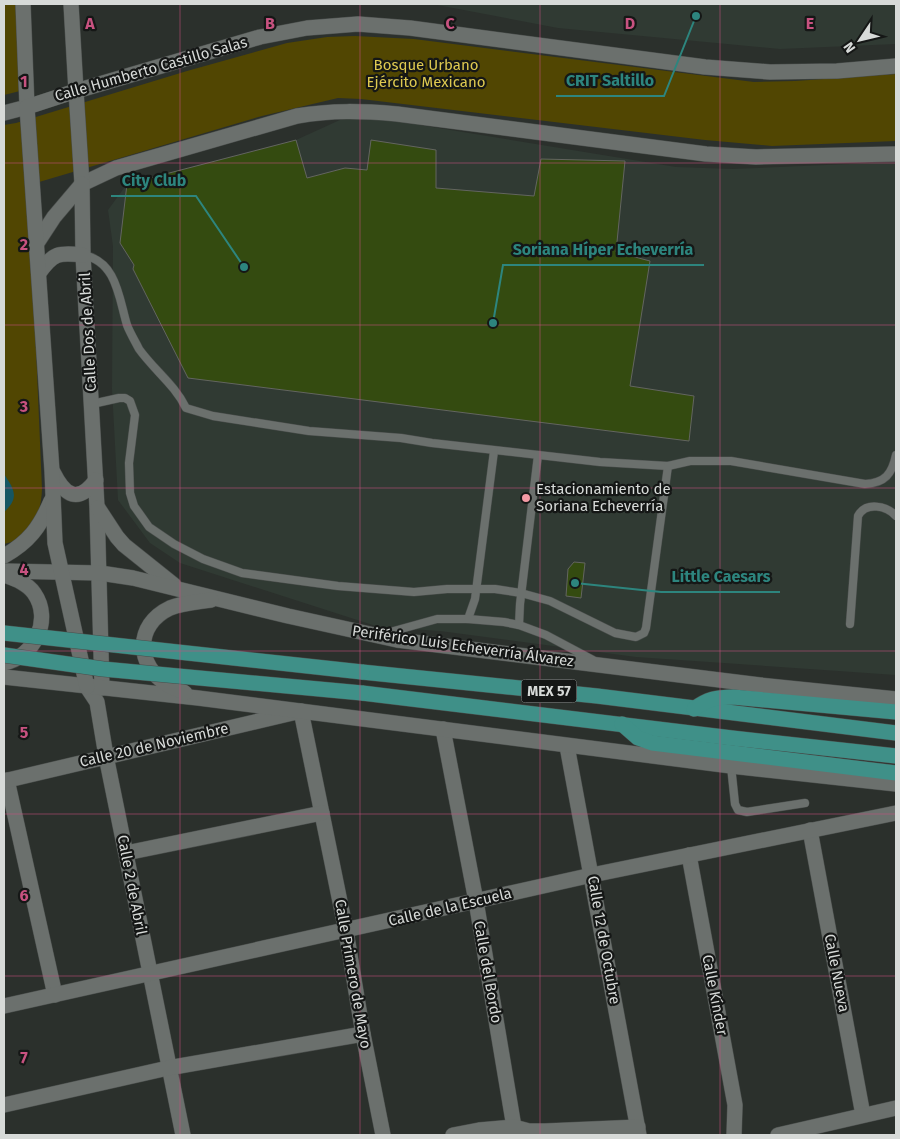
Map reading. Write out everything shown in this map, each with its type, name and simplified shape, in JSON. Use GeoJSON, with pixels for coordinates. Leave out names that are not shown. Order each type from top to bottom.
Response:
{"type":"FeatureCollection","features":[{"type":"Feature","properties":{"kind":"highway","name":"MEX 57"},"geometry":{"type":"LineString","coordinates":[[4,632],[597,696],[896,733]]}},
{"type":"Feature","properties":{"kind":"highway","name":"MEX 57"},"geometry":{"type":"LineString","coordinates":[[4,656],[103,669],[362,693],[896,756]]}},
{"type":"Feature","properties":{"kind":"highway"},"geometry":{"type":"LineString","coordinates":[[694,709],[709,699],[733,697],[896,712]]}},
{"type":"Feature","properties":{"kind":"highway"},"geometry":{"type":"LineString","coordinates":[[622,724],[638,738],[652,742],[896,773]]}},
{"type":"Feature","properties":{"kind":"street"},"geometry":{"type":"LineString","coordinates":[[23,4],[27,107],[52,471],[55,544],[62,573]]}},
{"type":"Feature","properties":{"kind":"street","name":"Calle Dos de Abril"},"geometry":{"type":"LineString","coordinates":[[71,4],[82,184],[83,256],[100,573]]}},
{"type":"Feature","properties":{"kind":"street","name":"Calle Humberto Castillo Salas"},"geometry":{"type":"LineString","coordinates":[[4,113],[76,90],[260,37],[307,28],[358,24],[410,28],[705,67],[770,72],[837,71],[896,66]]}},
{"type":"Feature","properties":{"kind":"street"},"geometry":{"type":"LineString","coordinates":[[37,243],[54,217],[82,184],[116,168],[297,116],[326,111],[397,114],[706,154],[756,157],[896,154]]}},
{"type":"Feature","properties":{"kind":"street"},"geometry":{"type":"LineString","coordinates":[[39,273],[48,261],[59,254],[83,256]]}},
{"type":"Feature","properties":{"kind":"street"},"geometry":{"type":"LineString","coordinates":[[52,471],[64,490],[72,494],[86,491],[96,480]]}},
{"type":"Feature","properties":{"kind":"street"},"geometry":{"type":"LineString","coordinates":[[4,556],[25,543],[31,536],[53,497]]}},
{"type":"Feature","properties":{"kind":"street"},"geometry":{"type":"LineString","coordinates":[[97,507],[124,545],[179,588]]}},
{"type":"Feature","properties":{"kind":"street","name":"Periférico Luis Echeverría Álvarez"},"geometry":{"type":"LineString","coordinates":[[4,571],[100,573],[179,588],[375,636],[760,685],[896,699]]}},
{"type":"Feature","properties":{"kind":"street","name":"Calle 2 de Abril"},"geometry":{"type":"LineString","coordinates":[[62,573],[86,687],[97,702],[106,756],[182,1135]]}},
{"type":"Feature","properties":{"kind":"street","name":"Calle 2 de Abril"},"geometry":{"type":"LineString","coordinates":[[97,702],[102,688],[100,573]]}},
{"type":"Feature","properties":{"kind":"street"},"geometry":{"type":"LineString","coordinates":[[4,575],[19,580],[34,593],[42,611],[41,628],[34,644],[21,656],[4,663]]}},
{"type":"Feature","properties":{"kind":"street"},"geometry":{"type":"LineString","coordinates":[[198,698],[167,685],[154,673],[144,657],[142,642],[152,621],[170,608],[221,599]]}},
{"type":"Feature","properties":{"kind":"street"},"geometry":{"type":"LineString","coordinates":[[4,677],[198,698],[567,746],[896,784]]}},
{"type":"Feature","properties":{"kind":"street","name":"Calle 20 de Noviembre"},"geometry":{"type":"LineString","coordinates":[[55,995],[5,780],[301,711]]}},
{"type":"Feature","properties":{"kind":"street","name":"Calle Primero de Mayo"},"geometry":{"type":"LineString","coordinates":[[301,711],[346,931],[363,1034],[383,1135]]}},
{"type":"Feature","properties":{"kind":"street","name":"Calle del Bordo"},"geometry":{"type":"LineString","coordinates":[[443,729],[476,900],[514,1127]]}},
{"type":"Feature","properties":{"kind":"street","name":"Calle 12 de Octubre"},"geometry":{"type":"LineString","coordinates":[[567,746],[638,1131]]}},
{"type":"Feature","properties":{"kind":"street"},"geometry":{"type":"LineString","coordinates":[[126,853],[322,813]]}},
{"type":"Feature","properties":{"kind":"street","name":"Calle de la Escuela"},"geometry":{"type":"LineString","coordinates":[[4,1006],[346,931],[476,900],[896,813]]}},
{"type":"Feature","properties":{"kind":"street","name":"Calle Nueva"},"geometry":{"type":"LineString","coordinates":[[810,830],[863,1115]]}},
{"type":"Feature","properties":{"kind":"street","name":"Calle Kínder"},"geometry":{"type":"LineString","coordinates":[[688,855],[735,1104],[734,1135]]}},
{"type":"Feature","properties":{"kind":"street"},"geometry":{"type":"LineString","coordinates":[[4,1105],[168,1068],[363,1034]]}},
{"type":"Feature","properties":{"kind":"street"},"geometry":{"type":"LineString","coordinates":[[778,1135],[896,1108]]}},
{"type":"Feature","properties":{"kind":"street"},"geometry":{"type":"LineString","coordinates":[[453,1135],[479,1130],[514,1127],[529,1131],[638,1131]]}},
{"type":"Feature","properties":{"kind":"lane"},"geometry":{"type":"LineString","coordinates":[[83,256],[98,260],[116,283],[128,326],[138,347],[177,391],[186,408],[213,416],[309,431],[401,438],[494,451],[600,462],[668,466],[690,461],[731,461],[865,484],[877,483],[885,478],[896,455]]}},
{"type":"Feature","properties":{"kind":"lane"},"geometry":{"type":"LineString","coordinates":[[92,404],[118,398],[125,398],[130,401],[135,415],[129,463],[130,492],[134,506],[149,527],[174,544],[203,558],[242,573],[294,581],[414,592],[447,589],[495,589],[521,593],[550,601],[614,633],[636,637],[644,633],[646,628],[668,466]]}},
{"type":"Feature","properties":{"kind":"lane"},"geometry":{"type":"LineString","coordinates":[[468,619],[475,599],[494,451]]}},
{"type":"Feature","properties":{"kind":"lane"},"geometry":{"type":"LineString","coordinates":[[519,625],[521,593],[538,455]]}},
{"type":"Feature","properties":{"kind":"lane"},"geometry":{"type":"LineString","coordinates":[[850,624],[858,516],[866,507],[870,506],[891,510],[896,516]]}},
{"type":"Feature","properties":{"kind":"lane"},"geometry":{"type":"LineString","coordinates":[[375,636],[437,619],[468,619],[519,625],[546,635],[604,666]]}},
{"type":"Feature","properties":{"kind":"lane"},"geometry":{"type":"LineString","coordinates":[[731,766],[735,804],[738,810],[747,812],[805,803]]}},
{"type":"Feature","properties":{"kind":"shaded area"},"geometry":{"type":"Polygon","coordinates":[[[432,4],[896,4],[896,44],[780,49],[558,28],[432,4]]]}},
{"type":"Feature","properties":{"kind":"shaded area"},"geometry":{"type":"Polygon","coordinates":[[[353,114],[676,167],[732,169],[896,162],[896,675],[636,657],[440,631],[379,627],[180,563],[150,543],[118,500],[112,389],[113,246],[108,210],[127,184],[296,140],[353,114]]]}},
{"type":"Feature","properties":{"kind":"green space"},"geometry":{"type":"Polygon","coordinates":[[[4,4],[21,4],[24,90],[4,95],[4,4]]]}},
{"type":"Feature","properties":{"kind":"green space","name":"Bosque Urbano Ejército Mexicano"},"geometry":{"type":"Polygon","coordinates":[[[355,36],[414,39],[754,82],[896,74],[896,141],[772,146],[705,140],[361,99],[338,98],[262,116],[29,185],[42,489],[40,508],[33,524],[22,537],[4,544],[4,125],[287,43],[327,37],[355,36]]]}},
{"type":"Feature","properties":{"kind":"water"},"geometry":{"type":"Polygon","coordinates":[[[4,474],[13,489],[14,498],[4,512],[4,474]]]}},
{"type":"Feature","properties":{"kind":"building"},"geometry":{"type":"Polygon","coordinates":[[[296,140],[307,178],[345,168],[367,170],[371,140],[436,150],[436,188],[534,196],[541,159],[625,161],[616,252],[650,261],[630,386],[694,396],[689,441],[188,378],[133,269],[134,265],[120,243],[127,184],[296,140]]]}},
{"type":"Feature","properties":{"kind":"building"},"geometry":{"type":"Polygon","coordinates":[[[574,562],[585,563],[581,598],[566,596],[568,569],[574,562]]]}},
{"type":"Feature","properties":{"kind":"place","name":"CRIT Saltillo"},"geometry":{"type":"Point","coordinates":[696,16]}},
{"type":"Feature","properties":{"kind":"place","name":"City Club"},"geometry":{"type":"Point","coordinates":[244,267]}},
{"type":"Feature","properties":{"kind":"place","name":"Soriana Híper Echeverría"},"geometry":{"type":"Point","coordinates":[493,323]}},
{"type":"Feature","properties":{"kind":"place","name":"Estacionamiento de Soriana Echeverría"},"geometry":{"type":"Point","coordinates":[526,498]}},
{"type":"Feature","properties":{"kind":"place","name":"Little Caesars"},"geometry":{"type":"Point","coordinates":[575,583]}}]}
